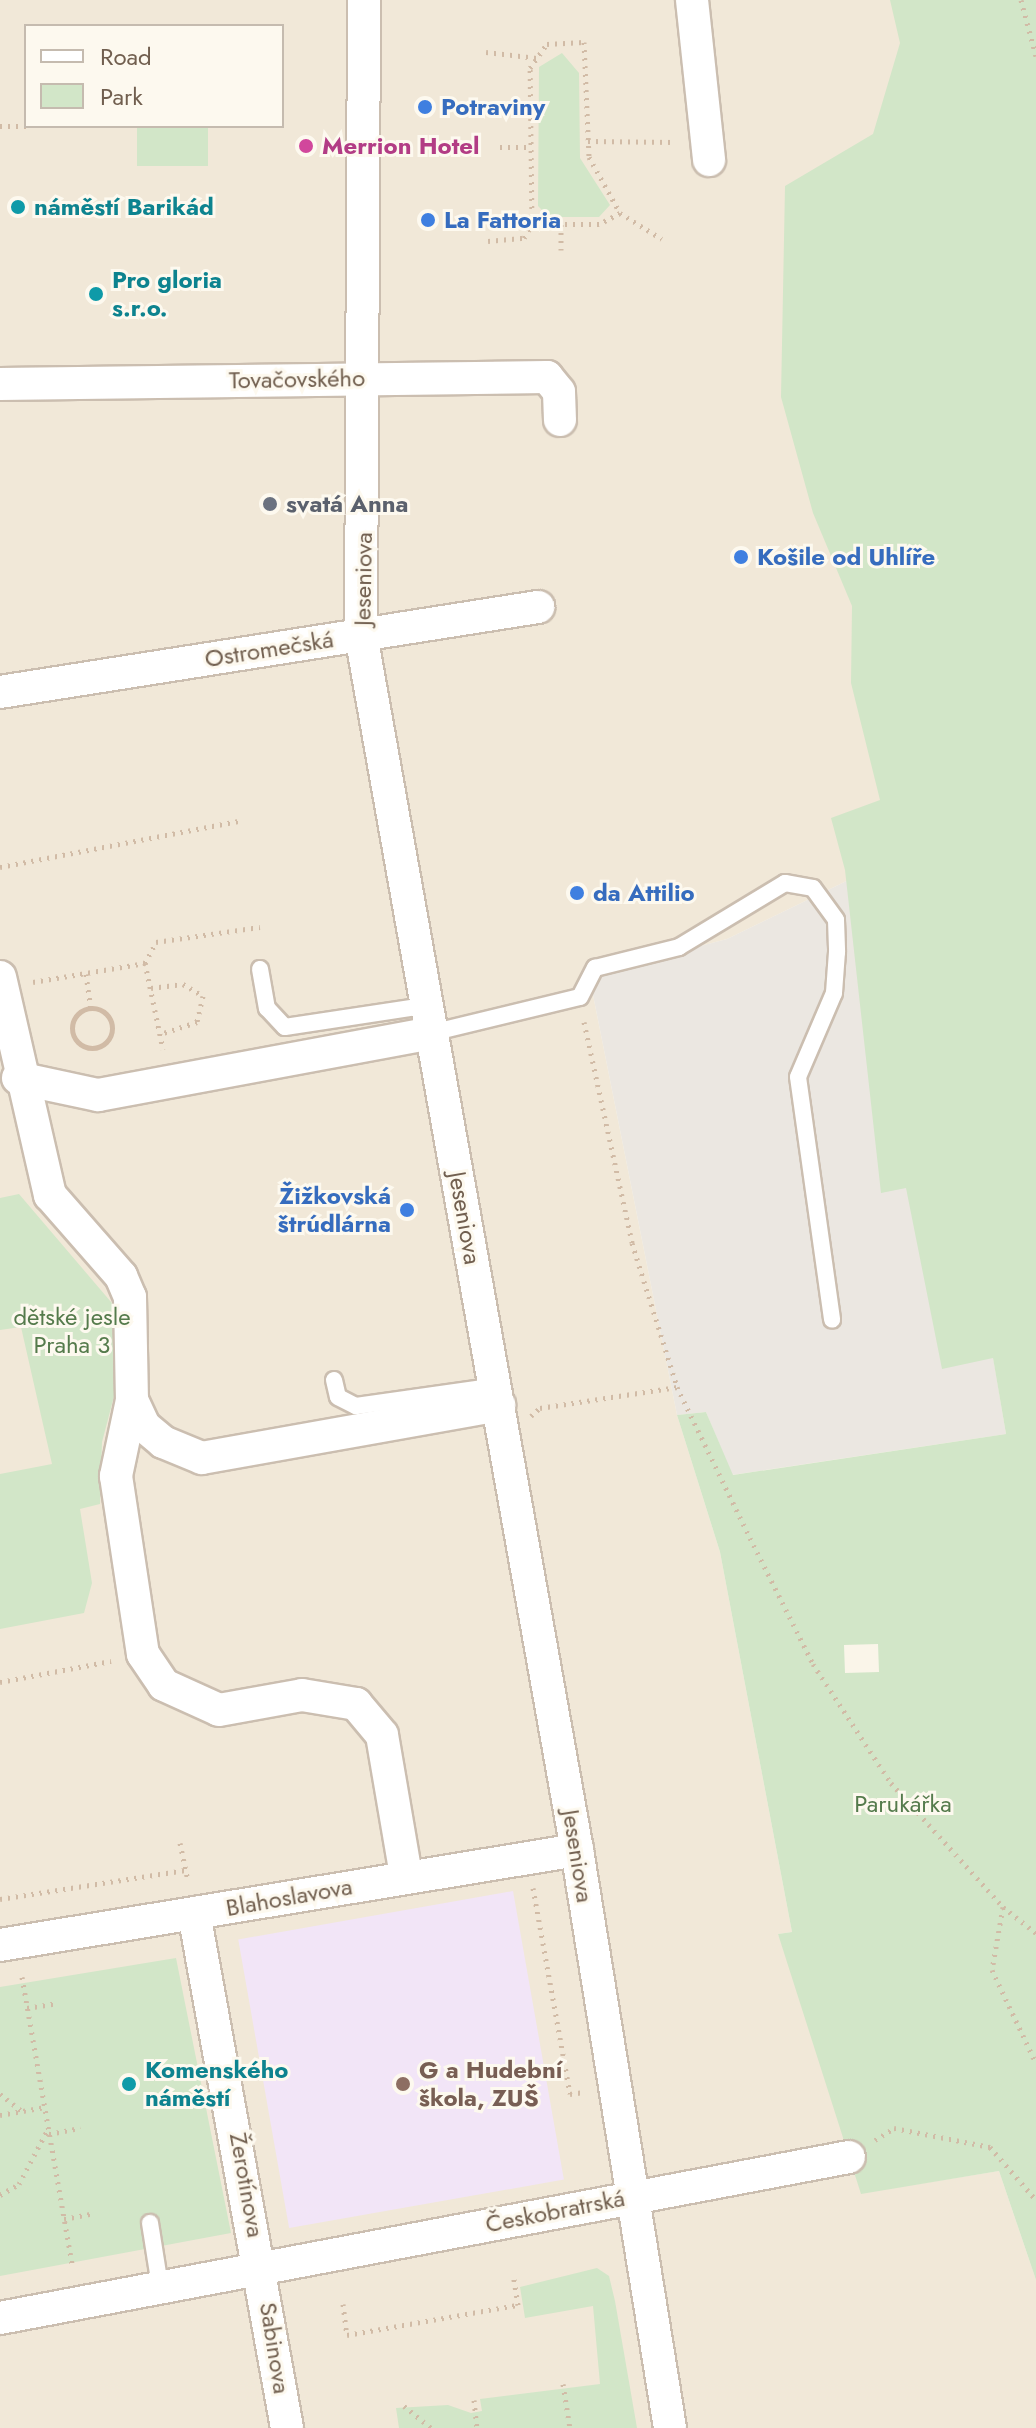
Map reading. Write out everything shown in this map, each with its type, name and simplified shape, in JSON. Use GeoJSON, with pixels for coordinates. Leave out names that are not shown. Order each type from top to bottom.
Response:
{"type":"FeatureCollection","features":[{"type":"Feature","properties":{"kind":"street","name":"Jeseniova"},"geometry":{"type":"LineString","coordinates":[[364,0],[361,635],[427,1020],[507,1404],[670,2428]]}},
{"type":"Feature","properties":{"kind":"street"},"geometry":{"type":"LineString","coordinates":[[692,0],[709,160]]}},
{"type":"Feature","properties":{"kind":"street","name":"Tovačovského"},"geometry":{"type":"LineString","coordinates":[[0,384],[547,377],[559,392],[560,420]]}},
{"type":"Feature","properties":{"kind":"street","name":"Ostromečská"},"geometry":{"type":"LineString","coordinates":[[0,692],[538,607]]}},
{"type":"Feature","properties":{"kind":"street"},"geometry":{"type":"LineString","coordinates":[[1,982],[18,1078],[50,1195],[121,1276],[130,1297],[132,1400],[116,1476],[143,1654],[164,1685],[219,1710],[302,1695],[356,1704],[382,1735],[406,1876]]}},
{"type":"Feature","properties":{"kind":"street"},"geometry":{"type":"LineString","coordinates":[[18,1078],[79,1096],[169,1082],[427,1020]]}},
{"type":"Feature","properties":{"kind":"street"},"geometry":{"type":"LineString","coordinates":[[132,1400],[144,1426],[163,1442],[202,1458],[507,1404]]}},
{"type":"Feature","properties":{"kind":"street","name":"Blahoslavova"},"geometry":{"type":"LineString","coordinates":[[0,1945],[192,1901],[406,1876],[577,1850]]}},
{"type":"Feature","properties":{"kind":"street","name":"Žerotínova"},"geometry":{"type":"LineString","coordinates":[[192,1901],[262,2269]]}},
{"type":"Feature","properties":{"kind":"street","name":"Českobratrská"},"geometry":{"type":"LineString","coordinates":[[262,2269],[860,2150]]}},
{"type":"Feature","properties":{"kind":"street"},"geometry":{"type":"LineString","coordinates":[[0,2318],[262,2269]]}},
{"type":"Feature","properties":{"kind":"street","name":"Sabinova"},"geometry":{"type":"LineString","coordinates":[[262,2269],[287,2428]]}},
{"type":"Feature","properties":{"kind":"lane"},"geometry":{"type":"LineString","coordinates":[[260,969],[267,1008],[285,1027],[427,1020],[580,997],[595,968],[679,947],[785,883],[800,882],[827,902],[836,920],[834,993],[798,1077],[832,1320]]}},
{"type":"Feature","properties":{"kind":"lane"},"geometry":{"type":"LineString","coordinates":[[334,1380],[338,1397],[356,1406],[507,1404]]}},
{"type":"Feature","properties":{"kind":"lane"},"geometry":{"type":"LineString","coordinates":[[150,2223],[160,2286]]}},
{"type":"Feature","properties":{"kind":"path"},"geometry":{"type":"LineString","coordinates":[[1021,0],[1036,56]]}},
{"type":"Feature","properties":{"kind":"path"},"geometry":{"type":"LineString","coordinates":[[488,241],[524,238],[532,224],[530,68],[547,44],[584,42],[589,157],[620,213],[662,239]]}},
{"type":"Feature","properties":{"kind":"path"},"geometry":{"type":"LineString","coordinates":[[486,52],[537,58]]}},
{"type":"Feature","properties":{"kind":"path"},"geometry":{"type":"LineString","coordinates":[[0,126],[24,126]]}},
{"type":"Feature","properties":{"kind":"path"},"geometry":{"type":"LineString","coordinates":[[588,141],[666,142]]}},
{"type":"Feature","properties":{"kind":"path"},"geometry":{"type":"LineString","coordinates":[[500,147],[531,147]]}},
{"type":"Feature","properties":{"kind":"path"},"geometry":{"type":"LineString","coordinates":[[532,224],[599,224],[620,213]]}},
{"type":"Feature","properties":{"kind":"path"},"geometry":{"type":"LineString","coordinates":[[561,224],[561,250]]}},
{"type":"Feature","properties":{"kind":"path"},"geometry":{"type":"LineString","coordinates":[[0,867],[239,821]]}},
{"type":"Feature","properties":{"kind":"path"},"geometry":{"type":"LineString","coordinates":[[169,1082],[145,963],[156,942],[260,927]]}},
{"type":"Feature","properties":{"kind":"path"},"geometry":{"type":"LineString","coordinates":[[1,982],[86,974],[145,963]]}},
{"type":"Feature","properties":{"kind":"path"},"geometry":{"type":"LineString","coordinates":[[86,974],[91,1008]]}},
{"type":"Feature","properties":{"kind":"path"},"geometry":{"type":"LineString","coordinates":[[151,988],[183,984],[203,996],[197,1022],[160,1034]]}},
{"type":"Feature","properties":{"kind":"path"},"geometry":{"type":"LineString","coordinates":[[580,997],[632,1243],[677,1387],[813,1664],[891,1783],[1003,1907],[1036,1933]]}},
{"type":"Feature","properties":{"kind":"path"},"geometry":{"type":"LineString","coordinates":[[91,1008],[103,1011],[112,1028],[103,1045],[89,1048],[72,1030],[79,1012],[91,1008]]}},
{"type":"Feature","properties":{"kind":"path"},"geometry":{"type":"LineString","coordinates":[[507,1404],[540,1408],[677,1387]]}},
{"type":"Feature","properties":{"kind":"path"},"geometry":{"type":"LineString","coordinates":[[0,1682],[143,1654]]}},
{"type":"Feature","properties":{"kind":"path"},"geometry":{"type":"LineString","coordinates":[[180,1843],[192,1901]]}},
{"type":"Feature","properties":{"kind":"path"},"geometry":{"type":"LineString","coordinates":[[0,1899],[186,1870]]}},
{"type":"Feature","properties":{"kind":"path"},"geometry":{"type":"LineString","coordinates":[[537,1904],[570,2094],[584,2092]]}},
{"type":"Feature","properties":{"kind":"path"},"geometry":{"type":"LineString","coordinates":[[1003,1907],[992,1970],[1036,2063]]}},
{"type":"Feature","properties":{"kind":"path"},"geometry":{"type":"LineString","coordinates":[[22,1977],[72,2264]]}},
{"type":"Feature","properties":{"kind":"path"},"geometry":{"type":"LineString","coordinates":[[27,2008],[57,2003]]}},
{"type":"Feature","properties":{"kind":"path"},"geometry":{"type":"LineString","coordinates":[[0,2094],[22,2111]]}},
{"type":"Feature","properties":{"kind":"path"},"geometry":{"type":"LineString","coordinates":[[0,2115],[45,2107]]}},
{"type":"Feature","properties":{"kind":"path"},"geometry":{"type":"LineString","coordinates":[[49,2132],[80,2128]]}},
{"type":"Feature","properties":{"kind":"path"},"geometry":{"type":"LineString","coordinates":[[860,2150],[894,2128],[990,2147],[1036,2200]]}},
{"type":"Feature","properties":{"kind":"path"},"geometry":{"type":"LineString","coordinates":[[0,2195],[19,2184],[49,2132]]}},
{"type":"Feature","properties":{"kind":"path"},"geometry":{"type":"LineString","coordinates":[[64,2219],[94,2213]]}},
{"type":"Feature","properties":{"kind":"path"},"geometry":{"type":"LineString","coordinates":[[343,2304],[347,2335],[518,2305],[513,2274]]}},
{"type":"Feature","properties":{"kind":"path"},"geometry":{"type":"LineString","coordinates":[[563,2384],[570,2428]]}},
{"type":"Feature","properties":{"kind":"path"},"geometry":{"type":"LineString","coordinates":[[474,2400],[477,2428]]}},
{"type":"Feature","properties":{"kind":"path"},"geometry":{"type":"LineString","coordinates":[[404,2406],[431,2428]]}},
{"type":"Feature","properties":{"kind":"shaded area"},"geometry":{"type":"Polygon","coordinates":[[[0,0],[959,0],[1036,789],[727,939],[589,975],[677,1415],[720,1552],[792,1932],[778,1934],[893,2188],[999,2171],[1036,2280],[1036,2428],[0,2428],[0,0]]]}},
{"type":"Feature","properties":{"kind":"shaded area"},"geometry":{"type":"Polygon","coordinates":[[[1036,789],[1036,1347],[993,1357],[1006,1434],[732,1475],[706,1412],[677,1415],[589,975],[727,939],[1036,789]]]}},
{"type":"Feature","properties":{"kind":"shaded area","name":"G a Hudební škola, ZUŠ"},"geometry":{"type":"Polygon","coordinates":[[[513,1891],[564,2180],[289,2228],[238,1939],[513,1891]]]}},
{"type":"Feature","properties":{"kind":"green space","name":"Parukářka"},"geometry":{"type":"Polygon","coordinates":[[[890,0],[1036,0],[1036,2280],[999,2171],[861,2194],[778,1934],[792,1932],[720,1552],[677,1415],[706,1412],[733,1475],[1006,1434],[993,1358],[942,1369],[906,1188],[881,1193],[845,870],[831,818],[880,800],[851,683],[852,606],[813,513],[781,397],[785,186],[873,134],[900,43],[890,0]],[[878,1644],[844,1645],[845,1673],[879,1672],[878,1644]]]}},
{"type":"Feature","properties":{"kind":"green space"},"geometry":{"type":"Polygon","coordinates":[[[562,53],[579,73],[580,158],[610,205],[599,217],[549,217],[538,206],[539,67],[562,53]]]}},
{"type":"Feature","properties":{"kind":"green space"},"geometry":{"type":"Polygon","coordinates":[[[137,128],[208,128],[208,166],[137,166],[137,128]]]}},
{"type":"Feature","properties":{"kind":"green space","name":"dětské jesle Praha 3"},"geometry":{"type":"Polygon","coordinates":[[[19,1194],[117,1309],[117,1385],[102,1442],[100,1504],[80,1509],[92,1583],[84,1613],[0,1629],[0,1474],[52,1464],[21,1327],[0,1330],[0,1198],[19,1194]]]}},
{"type":"Feature","properties":{"kind":"green space"},"geometry":{"type":"Polygon","coordinates":[[[176,1958],[231,2233],[0,2276],[0,1987],[176,1958]]]}},
{"type":"Feature","properties":{"kind":"green space"},"geometry":{"type":"Polygon","coordinates":[[[597,2268],[609,2276],[637,2428],[399,2428],[396,2408],[448,2405],[471,2413],[482,2411],[480,2399],[600,2384],[593,2306],[525,2318],[520,2287],[597,2268]]]}},
{"type":"Feature","properties":{"kind":"place","name":"Potraviny"},"geometry":{"type":"Point","coordinates":[425,107]}},
{"type":"Feature","properties":{"kind":"place","name":"Merrion Hotel"},"geometry":{"type":"Point","coordinates":[306,146]}},
{"type":"Feature","properties":{"kind":"place","name":"náměstí Barikád"},"geometry":{"type":"Point","coordinates":[18,207]}},
{"type":"Feature","properties":{"kind":"place","name":"La Fattoria"},"geometry":{"type":"Point","coordinates":[428,220]}},
{"type":"Feature","properties":{"kind":"place","name":"Pro gloria s.r.o."},"geometry":{"type":"Point","coordinates":[96,294]}},
{"type":"Feature","properties":{"kind":"place","name":"svatá Anna"},"geometry":{"type":"Point","coordinates":[270,504]}},
{"type":"Feature","properties":{"kind":"place","name":"Košile od Uhlíře"},"geometry":{"type":"Point","coordinates":[741,557]}},
{"type":"Feature","properties":{"kind":"place","name":"da Attilio"},"geometry":{"type":"Point","coordinates":[577,893]}},
{"type":"Feature","properties":{"kind":"place","name":"Žižkovská štrúdlárna"},"geometry":{"type":"Point","coordinates":[407,1210]}},
{"type":"Feature","properties":{"kind":"place","name":"Komenského náměstí"},"geometry":{"type":"Point","coordinates":[129,2084]}},
{"type":"Feature","properties":{"kind":"place","name":"G a Hudební škola, ZUŠ"},"geometry":{"type":"Point","coordinates":[403,2084]}}]}
